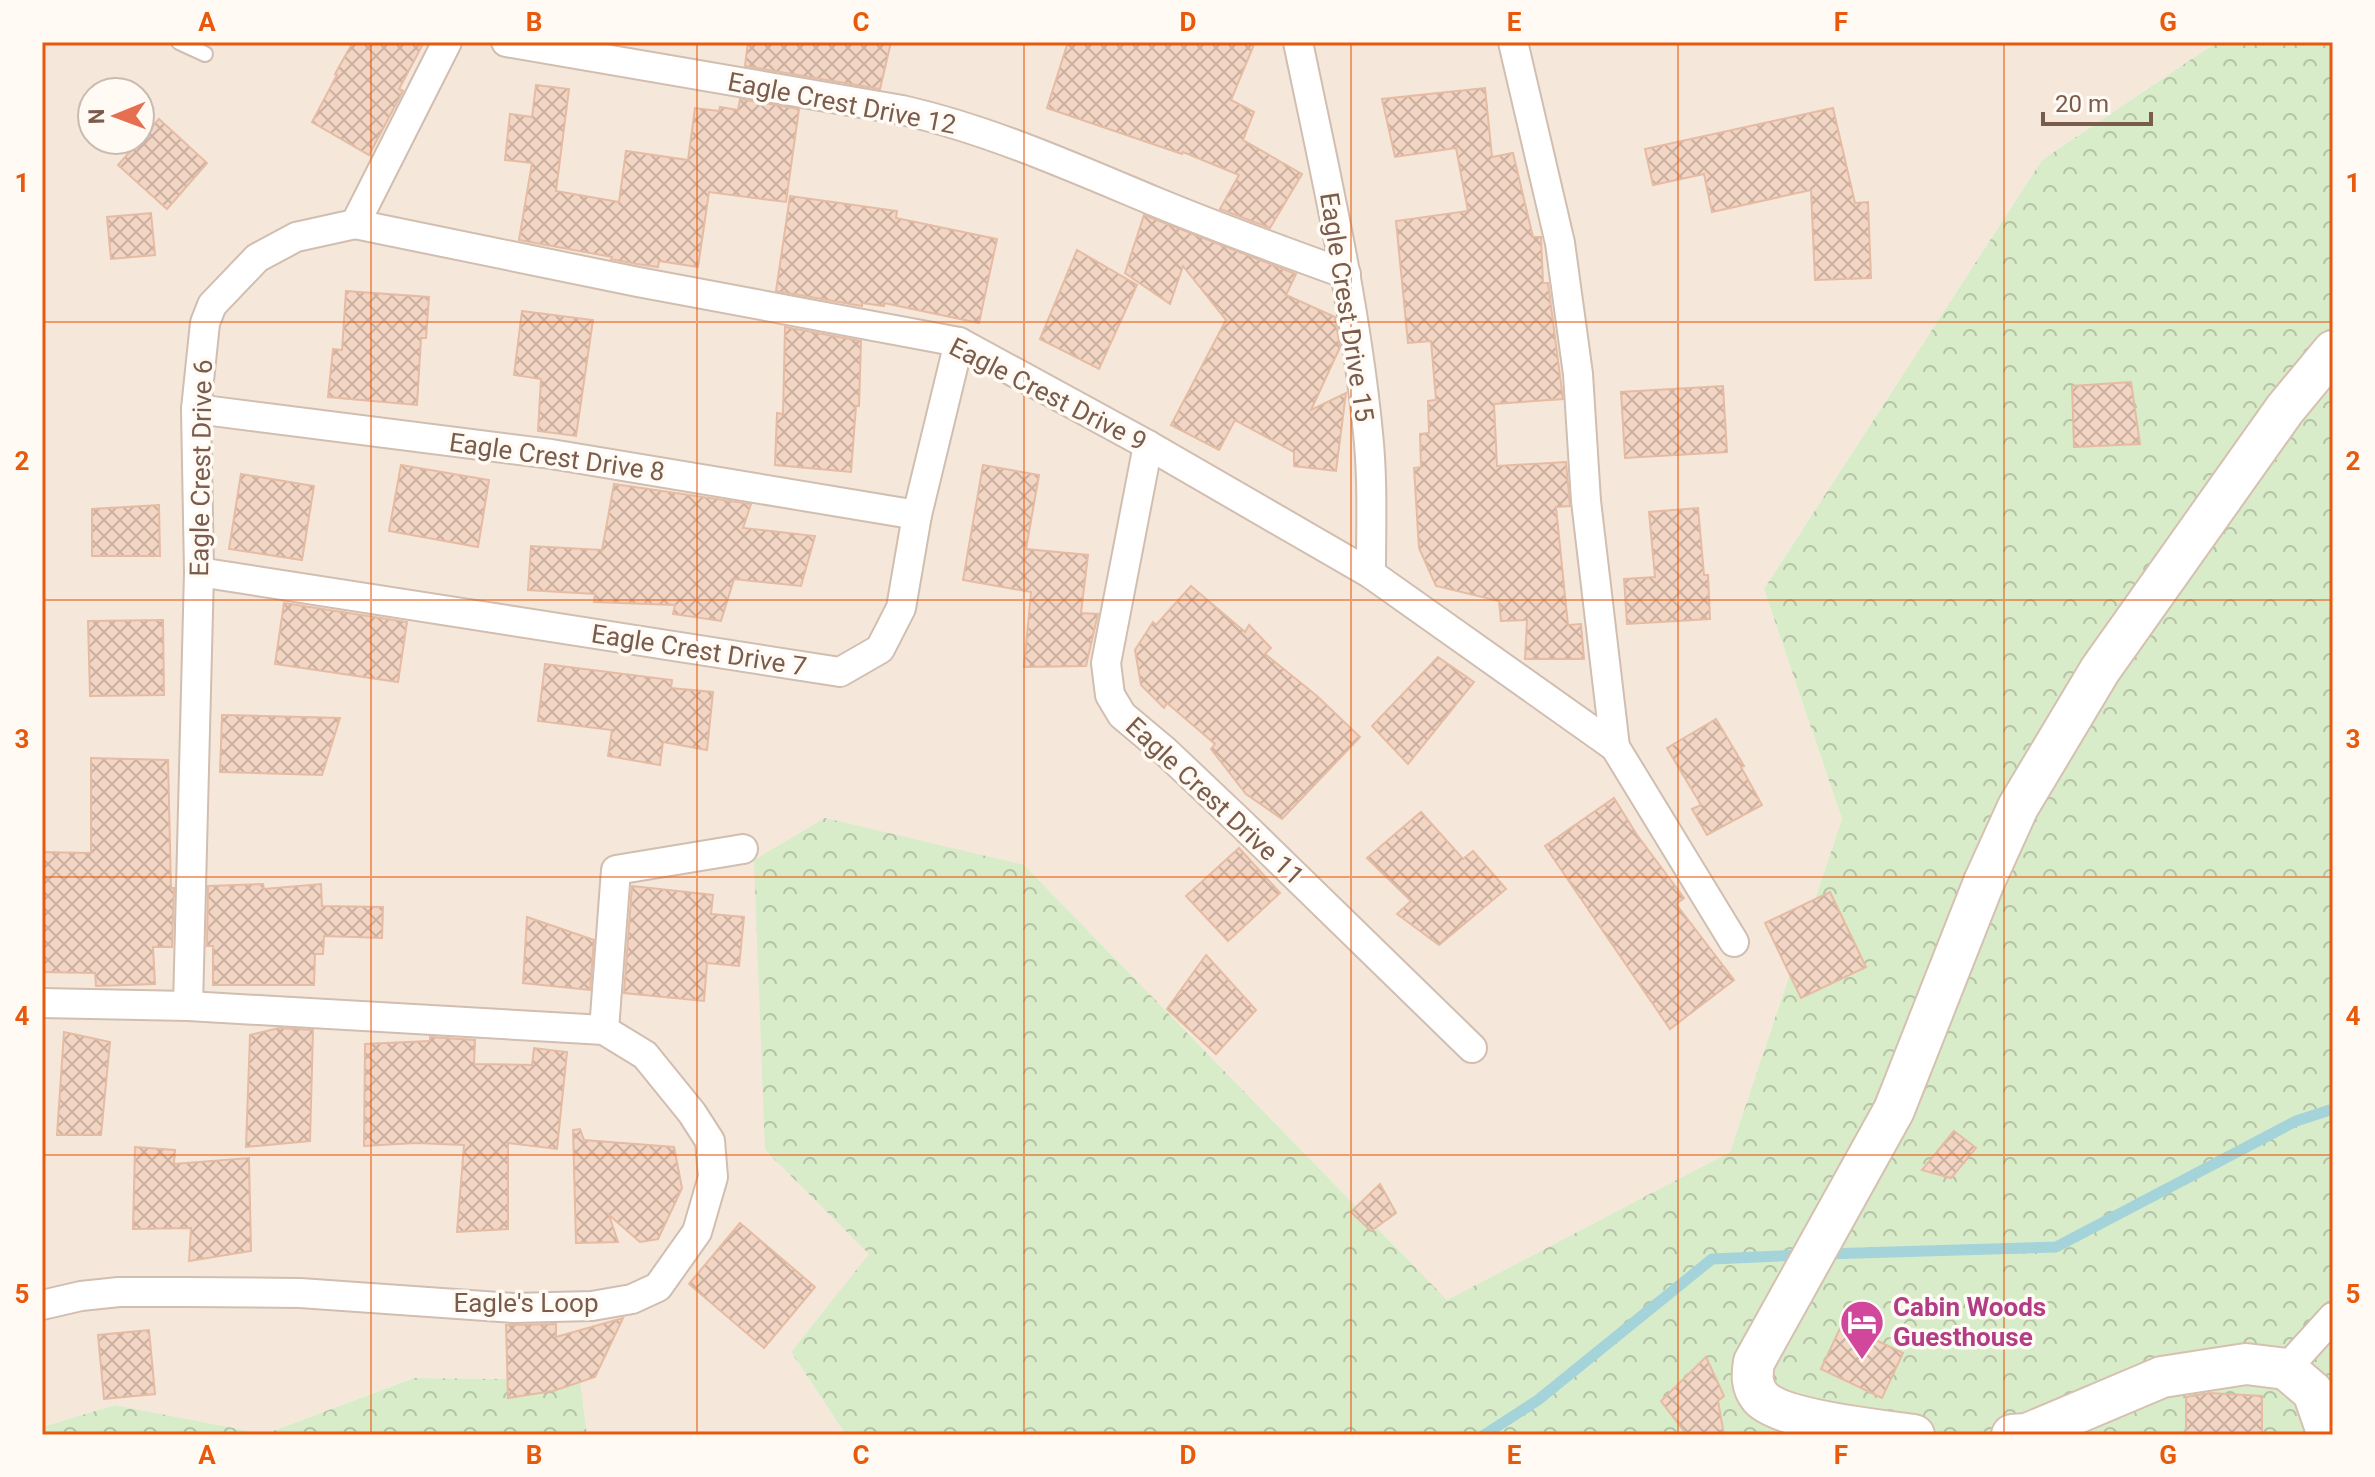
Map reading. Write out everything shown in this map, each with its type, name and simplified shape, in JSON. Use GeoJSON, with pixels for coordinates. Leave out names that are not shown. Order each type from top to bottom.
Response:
{"type":"FeatureCollection","features":[{"type":"Feature","properties":{"kind":"main road"},"geometry":{"type":"LineString","coordinates":[[1914,1435],[1849,1428],[1762,1400],[1754,1389],[1754,1362],[1894,1110],[1984,882],[2018,807],[2100,670],[2285,409],[2333,351]]}},
{"type":"Feature","properties":{"kind":"main road"},"geometry":{"type":"LineString","coordinates":[[2012,1435],[2027,1434],[2162,1377],[2246,1364],[2286,1369],[2313,1392],[2328,1435]]}},
{"type":"Feature","properties":{"kind":"street"},"geometry":{"type":"LineString","coordinates":[[355,224],[447,42]]}},
{"type":"Feature","properties":{"kind":"street","name":"Eagle Crest Drive 12"},"geometry":{"type":"LineString","coordinates":[[506,42],[952,121],[1220,228],[1346,274]]}},
{"type":"Feature","properties":{"kind":"street","name":"Eagle Crest Drive 15"},"geometry":{"type":"LineString","coordinates":[[1298,42],[1346,274],[1368,435],[1371,574]]}},
{"type":"Feature","properties":{"kind":"street"},"geometry":{"type":"LineString","coordinates":[[1513,42],[1560,243],[1578,374],[1586,501],[1615,747],[1734,942]]}},
{"type":"Feature","properties":{"kind":"street","name":"Eagle Crest Drive 9"},"geometry":{"type":"LineString","coordinates":[[355,224],[653,285],[959,342],[1148,445],[1371,574],[1615,747]]}},
{"type":"Feature","properties":{"kind":"street","name":"Eagle Crest Drive 6"},"geometry":{"type":"LineString","coordinates":[[188,1006],[199,572],[196,409],[205,323],[212,305],[257,258],[296,237],[355,224]]}},
{"type":"Feature","properties":{"kind":"street","name":"Eagle Crest Drive 7"},"geometry":{"type":"LineString","coordinates":[[199,572],[840,672],[880,649],[901,608],[917,515],[959,342]]}},
{"type":"Feature","properties":{"kind":"street","name":"Eagle Crest Drive 8"},"geometry":{"type":"LineString","coordinates":[[196,409],[551,454],[917,515]]}},
{"type":"Feature","properties":{"kind":"street","name":"Eagle Crest Drive 11"},"geometry":{"type":"LineString","coordinates":[[1148,445],[1106,663],[1110,695],[1122,715],[1230,813],[1472,1048]]}},
{"type":"Feature","properties":{"kind":"street"},"geometry":{"type":"LineString","coordinates":[[604,1030],[616,870],[743,849]]}},
{"type":"Feature","properties":{"kind":"street","name":"Eagle's Loop"},"geometry":{"type":"LineString","coordinates":[[42,1003],[188,1006],[604,1030],[645,1055],[692,1113],[710,1141],[713,1177],[697,1232],[658,1287],[632,1299],[592,1306],[513,1308],[300,1293],[119,1292],[42,1305]]}},
{"type":"Feature","properties":{"kind":"street"},"geometry":{"type":"LineString","coordinates":[[2286,1369],[2333,1317]]}},
{"type":"Feature","properties":{"kind":"lane"},"geometry":{"type":"LineString","coordinates":[[179,42],[205,54]]}},
{"type":"Feature","properties":{"kind":"shaded area"},"geometry":{"type":"Polygon","coordinates":[[[42,42],[2217,42],[2042,160],[1764,589],[1842,819],[1730,1152],[1447,1300],[1024,865],[765,1150],[870,1254],[791,1352],[846,1435],[587,1435],[577,1357],[512,1379],[412,1378],[265,1434],[115,1405],[42,1427],[42,42]]]}},
{"type":"Feature","properties":{"kind":"green space"},"geometry":{"type":"Polygon","coordinates":[[[2217,42],[2333,42],[2333,1435],[846,1435],[791,1352],[869,1254],[765,1150],[754,860],[825,818],[1024,865],[1447,1300],[1730,1152],[1842,819],[1764,589],[2042,160],[2217,42]]]}},
{"type":"Feature","properties":{"kind":"green space"},"geometry":{"type":"Polygon","coordinates":[[[577,1356],[587,1435],[42,1435],[42,1427],[115,1405],[265,1434],[413,1378],[512,1379],[577,1356]]]}},
{"type":"Feature","properties":{"kind":"building"},"geometry":{"type":"Polygon","coordinates":[[[353,42],[424,42],[399,89],[403,91],[369,155],[312,122],[353,42]]]}},
{"type":"Feature","properties":{"kind":"building"},"geometry":{"type":"Polygon","coordinates":[[[748,42],[891,42],[880,89],[745,66],[748,42]]]}},
{"type":"Feature","properties":{"kind":"building"},"geometry":{"type":"Polygon","coordinates":[[[1068,42],[1255,42],[1231,100],[1254,112],[1243,140],[1302,174],[1270,228],[1220,209],[1239,175],[1183,152],[1047,108],[1068,42]]]}},
{"type":"Feature","properties":{"kind":"building"},"geometry":{"type":"Polygon","coordinates":[[[536,85],[569,89],[556,191],[619,202],[626,151],[688,160],[695,108],[738,110],[740,99],[799,109],[786,202],[709,192],[698,267],[659,261],[658,267],[637,264],[519,240],[532,163],[505,160],[510,114],[532,117],[536,85]]]}},
{"type":"Feature","properties":{"kind":"building"},"geometry":{"type":"Polygon","coordinates":[[[1485,88],[1492,157],[1513,153],[1533,237],[1541,237],[1543,283],[1548,283],[1563,399],[1494,404],[1497,466],[1566,462],[1570,506],[1556,507],[1568,625],[1581,624],[1584,659],[1525,659],[1527,620],[1501,621],[1499,601],[1436,586],[1419,548],[1414,468],[1421,467],[1420,434],[1429,433],[1428,401],[1436,400],[1431,341],[1408,343],[1396,221],[1468,211],[1456,148],[1395,157],[1382,99],[1485,88]]]}},
{"type":"Feature","properties":{"kind":"building"},"geometry":{"type":"Polygon","coordinates":[[[1833,108],[1855,203],[1868,202],[1871,278],[1815,280],[1811,190],[1712,212],[1704,174],[1653,185],[1645,149],[1833,108]]]}},
{"type":"Feature","properties":{"kind":"building"},"geometry":{"type":"Polygon","coordinates":[[[159,119],[207,163],[167,209],[118,165],[126,156],[156,156],[156,122],[159,119]]]}},
{"type":"Feature","properties":{"kind":"building"},"geometry":{"type":"Polygon","coordinates":[[[790,196],[897,211],[896,218],[997,239],[979,323],[884,303],[884,306],[862,303],[862,306],[776,291],[790,196]]]}},
{"type":"Feature","properties":{"kind":"building"},"geometry":{"type":"Polygon","coordinates":[[[151,213],[155,255],[111,259],[107,217],[151,213]]]}},
{"type":"Feature","properties":{"kind":"building"},"geometry":{"type":"Polygon","coordinates":[[[1144,215],[1296,274],[1286,295],[1335,317],[1340,347],[1311,410],[1346,393],[1336,471],[1294,466],[1294,452],[1235,420],[1219,450],[1171,425],[1226,320],[1183,266],[1170,304],[1125,273],[1144,215]]]}},
{"type":"Feature","properties":{"kind":"building"},"geometry":{"type":"Polygon","coordinates":[[[1077,250],[1137,285],[1099,369],[1040,339],[1077,250]]]}},
{"type":"Feature","properties":{"kind":"building"},"geometry":{"type":"Polygon","coordinates":[[[346,291],[429,297],[426,338],[421,338],[417,405],[328,397],[333,349],[342,350],[346,291]]]}},
{"type":"Feature","properties":{"kind":"building"},"geometry":{"type":"Polygon","coordinates":[[[522,311],[593,320],[576,436],[538,431],[541,379],[514,375],[522,311]]]}},
{"type":"Feature","properties":{"kind":"building"},"geometry":{"type":"Polygon","coordinates":[[[785,327],[861,341],[859,406],[856,406],[851,472],[775,465],[777,413],[783,414],[785,327]]]}},
{"type":"Feature","properties":{"kind":"building"},"geometry":{"type":"Polygon","coordinates":[[[2131,382],[2140,444],[2074,447],[2072,386],[2131,382]]]}},
{"type":"Feature","properties":{"kind":"building"},"geometry":{"type":"Polygon","coordinates":[[[1723,386],[1727,452],[1625,458],[1621,392],[1723,386]]]}},
{"type":"Feature","properties":{"kind":"building"},"geometry":{"type":"Polygon","coordinates":[[[401,465],[489,480],[478,547],[389,531],[401,465]]]}},
{"type":"Feature","properties":{"kind":"building"},"geometry":{"type":"Polygon","coordinates":[[[983,465],[1039,475],[1026,549],[1088,555],[1081,613],[1098,614],[1086,666],[1024,667],[1031,592],[963,580],[983,465]]]}},
{"type":"Feature","properties":{"kind":"building"},"geometry":{"type":"Polygon","coordinates":[[[241,474],[314,486],[302,560],[229,549],[241,474]]]}},
{"type":"Feature","properties":{"kind":"building"},"geometry":{"type":"Polygon","coordinates":[[[614,484],[751,504],[743,528],[815,536],[801,586],[734,579],[721,621],[673,614],[675,605],[594,602],[595,594],[528,590],[531,546],[602,550],[614,484]]]}},
{"type":"Feature","properties":{"kind":"building"},"geometry":{"type":"Polygon","coordinates":[[[159,505],[160,556],[92,556],[92,509],[159,505]]]}},
{"type":"Feature","properties":{"kind":"building"},"geometry":{"type":"Polygon","coordinates":[[[1698,508],[1704,575],[1708,575],[1710,619],[1627,624],[1624,579],[1655,577],[1649,512],[1698,508]]]}},
{"type":"Feature","properties":{"kind":"building"},"geometry":{"type":"Polygon","coordinates":[[[1191,586],[1245,632],[1249,625],[1271,648],[1265,654],[1317,696],[1360,737],[1282,819],[1246,794],[1211,749],[1215,744],[1167,703],[1164,708],[1141,685],[1135,650],[1153,622],[1156,625],[1191,586]]]}},
{"type":"Feature","properties":{"kind":"building"},"geometry":{"type":"Polygon","coordinates":[[[284,603],[407,622],[398,682],[275,664],[284,603]]]}},
{"type":"Feature","properties":{"kind":"building"},"geometry":{"type":"Polygon","coordinates":[[[163,620],[164,695],[90,696],[88,621],[163,620]]]}},
{"type":"Feature","properties":{"kind":"building"},"geometry":{"type":"Polygon","coordinates":[[[1438,657],[1474,682],[1408,764],[1372,726],[1438,657]]]}},
{"type":"Feature","properties":{"kind":"building"},"geometry":{"type":"Polygon","coordinates":[[[545,664],[672,680],[671,688],[713,692],[707,750],[663,742],[660,765],[608,756],[612,730],[538,721],[545,664]]]}},
{"type":"Feature","properties":{"kind":"building"},"geometry":{"type":"Polygon","coordinates":[[[222,715],[340,718],[322,775],[220,772],[222,715]]]}},
{"type":"Feature","properties":{"kind":"building"},"geometry":{"type":"Polygon","coordinates":[[[1716,719],[1744,766],[1741,767],[1762,805],[1707,835],[1692,809],[1701,805],[1667,748],[1716,719]]]}},
{"type":"Feature","properties":{"kind":"building"},"geometry":{"type":"Polygon","coordinates":[[[91,758],[168,760],[171,888],[174,888],[172,947],[153,947],[155,984],[96,986],[95,973],[42,972],[42,852],[91,853],[91,758]]]}},
{"type":"Feature","properties":{"kind":"building"},"geometry":{"type":"Polygon","coordinates":[[[1614,798],[1684,898],[1676,904],[1734,980],[1670,1029],[1545,846],[1614,798]]]}},
{"type":"Feature","properties":{"kind":"building"},"geometry":{"type":"Polygon","coordinates":[[[1421,812],[1463,859],[1473,851],[1506,889],[1439,945],[1397,914],[1411,901],[1367,858],[1421,812]]]}},
{"type":"Feature","properties":{"kind":"building"},"geometry":{"type":"Polygon","coordinates":[[[1239,848],[1280,893],[1228,941],[1186,896],[1239,848]]]}},
{"type":"Feature","properties":{"kind":"building"},"geometry":{"type":"Polygon","coordinates":[[[263,884],[264,889],[321,884],[322,906],[383,907],[382,938],[324,936],[323,954],[315,954],[314,985],[213,985],[213,946],[207,946],[208,886],[263,884]]]}},
{"type":"Feature","properties":{"kind":"building"},"geometry":{"type":"Polygon","coordinates":[[[632,886],[713,895],[711,914],[744,917],[739,966],[707,963],[704,1001],[624,993],[632,886]]]}},
{"type":"Feature","properties":{"kind":"building"},"geometry":{"type":"Polygon","coordinates":[[[1830,892],[1866,967],[1801,998],[1765,923],[1830,892]]]}},
{"type":"Feature","properties":{"kind":"building"},"geometry":{"type":"Polygon","coordinates":[[[527,917],[594,940],[590,990],[523,983],[527,917]]]}},
{"type":"Feature","properties":{"kind":"building"},"geometry":{"type":"Polygon","coordinates":[[[1206,955],[1256,1010],[1216,1054],[1167,1009],[1206,955]]]}},
{"type":"Feature","properties":{"kind":"building"},"geometry":{"type":"Polygon","coordinates":[[[279,1028],[313,1030],[310,1141],[246,1147],[250,1035],[279,1028]]]}},
{"type":"Feature","properties":{"kind":"building"},"geometry":{"type":"Polygon","coordinates":[[[64,1032],[110,1042],[101,1135],[57,1135],[64,1032]]]}},
{"type":"Feature","properties":{"kind":"building"},"geometry":{"type":"Polygon","coordinates":[[[430,1037],[475,1040],[474,1064],[532,1065],[534,1048],[567,1052],[557,1149],[508,1143],[508,1229],[457,1232],[464,1145],[416,1143],[364,1146],[365,1044],[430,1041],[430,1037]]]}},
{"type":"Feature","properties":{"kind":"building"},"geometry":{"type":"Polygon","coordinates":[[[580,1129],[584,1140],[674,1147],[682,1188],[658,1239],[640,1242],[609,1215],[618,1242],[576,1243],[573,1130],[580,1129]]]}},
{"type":"Feature","properties":{"kind":"building"},"geometry":{"type":"Polygon","coordinates":[[[1954,1131],[1976,1148],[1951,1178],[1922,1170],[1954,1131]]]}},
{"type":"Feature","properties":{"kind":"building"},"geometry":{"type":"Polygon","coordinates":[[[135,1147],[175,1150],[174,1164],[249,1158],[251,1251],[189,1261],[191,1228],[133,1229],[135,1147]]]}},
{"type":"Feature","properties":{"kind":"building"},"geometry":{"type":"Polygon","coordinates":[[[1380,1184],[1396,1213],[1371,1231],[1351,1212],[1380,1184]]]}},
{"type":"Feature","properties":{"kind":"building"},"geometry":{"type":"Polygon","coordinates":[[[740,1223],[815,1287],[764,1348],[689,1284],[740,1223]]]}},
{"type":"Feature","properties":{"kind":"building"},"geometry":{"type":"Polygon","coordinates":[[[623,1318],[595,1377],[553,1391],[508,1398],[506,1325],[556,1324],[556,1337],[623,1318]]]}},
{"type":"Feature","properties":{"kind":"building","name":"Cabin Woods Guesthouse"},"geometry":{"type":"Polygon","coordinates":[[[1842,1324],[1903,1353],[1882,1398],[1821,1369],[1842,1324]]]}},
{"type":"Feature","properties":{"kind":"building"},"geometry":{"type":"Polygon","coordinates":[[[149,1330],[155,1394],[104,1399],[98,1335],[149,1330]]]}},
{"type":"Feature","properties":{"kind":"building"},"geometry":{"type":"Polygon","coordinates":[[[1706,1357],[1724,1396],[1718,1401],[1724,1435],[1687,1435],[1661,1401],[1706,1357]]]}},
{"type":"Feature","properties":{"kind":"building"},"geometry":{"type":"Polygon","coordinates":[[[2209,1393],[2262,1396],[2262,1435],[2186,1435],[2186,1397],[2209,1393]]]}},
{"type":"Feature","properties":{"kind":"waterway"},"geometry":{"type":"LineString","coordinates":[[1825,1254],[2056,1247],[2296,1121],[2333,1109]]}},
{"type":"Feature","properties":{"kind":"waterway"},"geometry":{"type":"LineString","coordinates":[[1484,1435],[1538,1400],[1712,1259],[1803,1255]]}},
{"type":"Feature","properties":{"kind":"place","name":"Cabin Woods Guesthouse"},"geometry":{"type":"Point","coordinates":[1862,1361]}}]}
